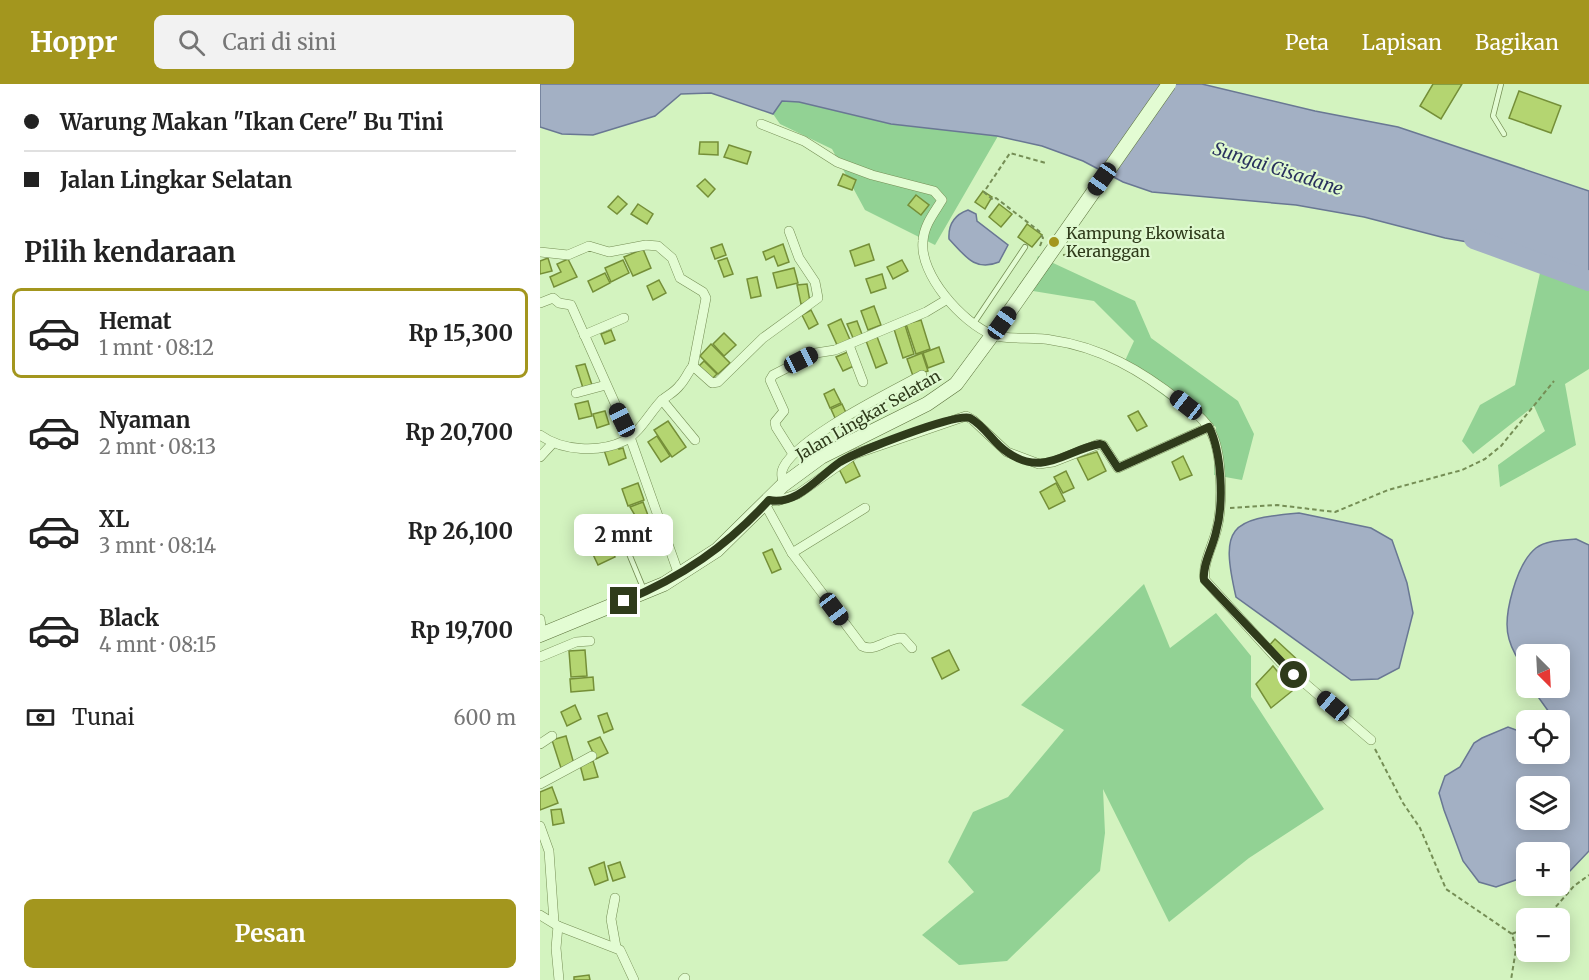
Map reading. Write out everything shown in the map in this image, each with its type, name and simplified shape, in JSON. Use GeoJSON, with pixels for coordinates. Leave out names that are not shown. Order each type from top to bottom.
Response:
{"type":"FeatureCollection","features":[{"type":"Feature","properties":{"kind":"main road","name":"Jalan Lingkar Selatan"},"geometry":{"type":"LineString","coordinates":[[541,635],[645,592],[679,575],[728,542],[783,485],[821,457],[947,391],[964,376],[1169,84]]}},
{"type":"Feature","properties":{"kind":"street"},"geometry":{"type":"LineString","coordinates":[[761,124],[804,141],[837,162],[872,175],[934,191],[942,200],[926,226],[922,242],[925,260],[946,300],[974,323],[993,335],[1053,340],[1111,357],[1160,385],[1198,415],[1209,427],[1217,449],[1221,509],[1205,568],[1204,580],[1280,662],[1371,740]]}},
{"type":"Feature","properties":{"kind":"street"},"geometry":{"type":"LineString","coordinates":[[693,366],[712,383],[718,382],[763,338],[818,298],[815,282],[799,258],[789,231]]}},
{"type":"Feature","properties":{"kind":"street"},"geometry":{"type":"LineString","coordinates":[[540,252],[568,255],[589,246],[618,252],[646,245],[658,246],[667,251],[680,278],[703,292],[706,298],[693,366],[682,384],[662,400],[630,437],[612,444],[585,448],[552,444],[540,435]]}},
{"type":"Feature","properties":{"kind":"street"},"geometry":{"type":"LineString","coordinates":[[540,303],[553,298],[559,303],[569,303],[630,437],[679,575]]}},
{"type":"Feature","properties":{"kind":"street"},"geometry":{"type":"LineString","coordinates":[[793,454],[776,428],[775,422],[784,411],[770,377],[816,353],[849,345],[926,312],[946,300]]}},
{"type":"Feature","properties":{"kind":"street"},"geometry":{"type":"LineString","coordinates":[[584,335],[624,318]]}},
{"type":"Feature","properties":{"kind":"street"},"geometry":{"type":"LineString","coordinates":[[849,345],[863,382]]}},
{"type":"Feature","properties":{"kind":"street"},"geometry":{"type":"LineString","coordinates":[[783,485],[782,469],[793,454],[830,427],[922,375]]}},
{"type":"Feature","properties":{"kind":"street"},"geometry":{"type":"LineString","coordinates":[[576,393],[606,385]]}},
{"type":"Feature","properties":{"kind":"street"},"geometry":{"type":"LineString","coordinates":[[662,400],[695,440]]}},
{"type":"Feature","properties":{"kind":"street"},"geometry":{"type":"LineString","coordinates":[[912,648],[903,638],[896,638],[874,648],[862,646],[792,553],[767,502],[798,494],[855,454],[963,417],[974,420],[1012,455],[1044,464],[1100,444],[1118,468],[1209,427]]}},
{"type":"Feature","properties":{"kind":"street"},"geometry":{"type":"LineString","coordinates":[[540,457],[552,444]]}},
{"type":"Feature","properties":{"kind":"street"},"geometry":{"type":"LineString","coordinates":[[792,553],[864,508]]}},
{"type":"Feature","properties":{"kind":"street"},"geometry":{"type":"LineString","coordinates":[[540,619],[541,635]]}},
{"type":"Feature","properties":{"kind":"street"},"geometry":{"type":"LineString","coordinates":[[540,657],[576,642],[590,641]]}},
{"type":"Feature","properties":{"kind":"street"},"geometry":{"type":"LineString","coordinates":[[540,744],[552,736]]}},
{"type":"Feature","properties":{"kind":"street"},"geometry":{"type":"LineString","coordinates":[[540,784],[592,756]]}},
{"type":"Feature","properties":{"kind":"street"},"geometry":{"type":"LineString","coordinates":[[540,826],[549,851],[559,980]]}},
{"type":"Feature","properties":{"kind":"street"},"geometry":{"type":"LineString","coordinates":[[615,898],[611,919],[616,947],[623,956],[634,980]]}},
{"type":"Feature","properties":{"kind":"street"},"geometry":{"type":"LineString","coordinates":[[540,915],[556,924],[616,947]]}},
{"type":"Feature","properties":{"kind":"lane"},"geometry":{"type":"LineString","coordinates":[[1501,84],[1492,116],[1503,134]]}},
{"type":"Feature","properties":{"kind":"lane"},"geometry":{"type":"LineString","coordinates":[[974,323],[1025,247]]}},
{"type":"Feature","properties":{"kind":"lane"},"geometry":{"type":"LineString","coordinates":[[625,544],[645,592]]}},
{"type":"Feature","properties":{"kind":"path"},"geometry":{"type":"LineString","coordinates":[[1039,249],[1043,238],[1039,231],[996,198],[993,200],[984,192],[1011,153],[1046,164]]}},
{"type":"Feature","properties":{"kind":"path"},"geometry":{"type":"LineString","coordinates":[[1221,509],[1277,505],[1335,512],[1388,490],[1462,470],[1485,459],[1501,447],[1554,381]]}},
{"type":"Feature","properties":{"kind":"path"},"geometry":{"type":"LineString","coordinates":[[1371,740],[1403,803],[1420,828],[1446,889],[1512,934],[1516,949],[1511,980]]}},
{"type":"Feature","properties":{"kind":"path"},"geometry":{"type":"LineString","coordinates":[[1555,908],[1574,886],[1589,875]]}},
{"type":"Feature","properties":{"kind":"path"},"geometry":{"type":"LineString","coordinates":[[1512,934],[1516,932]]}},
{"type":"Feature","properties":{"kind":"green space"},"geometry":{"type":"Polygon","coordinates":[[[782,100],[891,124],[998,136],[935,245],[865,210],[832,149],[780,124],[773,114],[782,100]]]}},
{"type":"Feature","properties":{"kind":"green space"},"geometry":{"type":"Polygon","coordinates":[[[1038,256],[1135,301],[1151,338],[1238,401],[1254,434],[1242,480],[1214,475],[1216,427],[1167,398],[1123,365],[1134,341],[1094,301],[1027,290],[1038,256]]]}},
{"type":"Feature","properties":{"kind":"green space"},"geometry":{"type":"Polygon","coordinates":[[[1542,264],[1589,288],[1589,369],[1565,384],[1576,445],[1500,487],[1498,465],[1545,431],[1534,406],[1473,454],[1462,441],[1480,405],[1515,385],[1542,264]]]}},
{"type":"Feature","properties":{"kind":"green space"},"geometry":{"type":"Polygon","coordinates":[[[1144,584],[1170,648],[1216,613],[1251,656],[1251,697],[1324,809],[1249,858],[1169,922],[1103,789],[1105,833],[1100,871],[1007,961],[959,965],[922,935],[974,892],[948,862],[973,812],[1008,797],[1064,730],[1021,705],[1144,584]]]}},
{"type":"Feature","properties":{"kind":"water"},"geometry":{"type":"Polygon","coordinates":[[[540,84],[1202,84],[1315,111],[1398,127],[1589,191],[1589,288],[1507,249],[1445,238],[1364,217],[1296,205],[1152,192],[1123,182],[1083,161],[1042,146],[997,136],[891,124],[799,102],[782,101],[773,114],[711,93],[681,94],[655,116],[593,135],[562,134],[540,127],[540,84]]]}},
{"type":"Feature","properties":{"kind":"water"},"geometry":{"type":"Polygon","coordinates":[[[968,210],[976,214],[977,221],[1008,245],[999,262],[991,265],[977,264],[949,239],[953,221],[968,210]]]}},
{"type":"Feature","properties":{"kind":"water"},"geometry":{"type":"Polygon","coordinates":[[[1299,513],[1371,528],[1392,540],[1407,583],[1413,613],[1399,668],[1378,679],[1351,680],[1236,597],[1229,555],[1230,541],[1235,531],[1244,524],[1257,519],[1299,513]]]}},
{"type":"Feature","properties":{"kind":"water"},"geometry":{"type":"Polygon","coordinates":[[[1576,539],[1589,545],[1589,851],[1570,871],[1570,842],[1516,842],[1516,880],[1496,887],[1479,882],[1463,861],[1439,793],[1445,776],[1460,767],[1474,743],[1508,727],[1516,730],[1516,764],[1570,764],[1570,710],[1548,710],[1539,698],[1570,698],[1570,644],[1516,644],[1516,656],[1507,629],[1509,604],[1523,565],[1536,548],[1555,541],[1576,539]]]}},
{"type":"Feature","properties":{"kind":"building"},"geometry":{"type":"Polygon","coordinates":[[[1433,84],[1462,84],[1441,119],[1420,106],[1433,84]]]}},
{"type":"Feature","properties":{"kind":"building"},"geometry":{"type":"Polygon","coordinates":[[[1519,91],[1561,106],[1551,133],[1509,118],[1519,91]]]}},
{"type":"Feature","properties":{"kind":"building"},"geometry":{"type":"Polygon","coordinates":[[[700,142],[718,142],[718,155],[699,154],[700,142]]]}},
{"type":"Feature","properties":{"kind":"building"},"geometry":{"type":"Polygon","coordinates":[[[729,145],[751,152],[747,164],[724,157],[729,145]]]}},
{"type":"Feature","properties":{"kind":"building"},"geometry":{"type":"Polygon","coordinates":[[[843,174],[856,180],[852,190],[838,185],[843,174]]]}},
{"type":"Feature","properties":{"kind":"building"},"geometry":{"type":"Polygon","coordinates":[[[705,179],[715,189],[708,197],[697,186],[705,179]]]}},
{"type":"Feature","properties":{"kind":"building"},"geometry":{"type":"Polygon","coordinates":[[[983,191],[992,197],[985,209],[975,202],[983,191]]]}},
{"type":"Feature","properties":{"kind":"building"},"geometry":{"type":"Polygon","coordinates":[[[916,195],[929,205],[921,215],[908,205],[916,195]]]}},
{"type":"Feature","properties":{"kind":"building"},"geometry":{"type":"Polygon","coordinates":[[[618,196],[627,204],[617,214],[608,207],[618,196]]]}},
{"type":"Feature","properties":{"kind":"building"},"geometry":{"type":"Polygon","coordinates":[[[638,204],[653,214],[647,224],[631,214],[638,204]]]}},
{"type":"Feature","properties":{"kind":"building"},"geometry":{"type":"Polygon","coordinates":[[[999,204],[1012,214],[1001,227],[989,217],[999,204]]]}},
{"type":"Feature","properties":{"kind":"building"},"geometry":{"type":"Polygon","coordinates":[[[1027,224],[1042,235],[1032,247],[1018,237],[1027,224]]]}},
{"type":"Feature","properties":{"kind":"building"},"geometry":{"type":"Polygon","coordinates":[[[722,244],[726,255],[715,259],[711,248],[722,244]]]}},
{"type":"Feature","properties":{"kind":"building"},"geometry":{"type":"Polygon","coordinates":[[[783,244],[789,262],[778,266],[774,256],[766,260],[763,252],[783,244]]]}},
{"type":"Feature","properties":{"kind":"building"},"geometry":{"type":"Polygon","coordinates":[[[869,244],[874,260],[855,266],[850,251],[869,244]]]}},
{"type":"Feature","properties":{"kind":"building"},"geometry":{"type":"Polygon","coordinates":[[[643,249],[651,268],[633,276],[624,257],[643,249]]]}},
{"type":"Feature","properties":{"kind":"building"},"geometry":{"type":"Polygon","coordinates":[[[548,258],[552,271],[540,274],[540,261],[548,258]]]}},
{"type":"Feature","properties":{"kind":"building"},"geometry":{"type":"Polygon","coordinates":[[[727,258],[733,274],[724,277],[718,261],[727,258]]]}},
{"type":"Feature","properties":{"kind":"building"},"geometry":{"type":"Polygon","coordinates":[[[568,259],[577,277],[554,287],[550,277],[561,272],[557,264],[568,259]]]}},
{"type":"Feature","properties":{"kind":"building"},"geometry":{"type":"Polygon","coordinates":[[[623,260],[629,273],[611,282],[605,268],[623,260]]]}},
{"type":"Feature","properties":{"kind":"building"},"geometry":{"type":"Polygon","coordinates":[[[902,260],[908,271],[893,279],[887,267],[902,260]]]}},
{"type":"Feature","properties":{"kind":"building"},"geometry":{"type":"Polygon","coordinates":[[[794,268],[798,283],[777,288],[773,273],[794,268]]]}},
{"type":"Feature","properties":{"kind":"building"},"geometry":{"type":"Polygon","coordinates":[[[605,273],[610,283],[593,292],[588,281],[605,273]]]}},
{"type":"Feature","properties":{"kind":"building"},"geometry":{"type":"Polygon","coordinates":[[[882,274],[886,288],[871,293],[866,279],[882,274]]]}},
{"type":"Feature","properties":{"kind":"building"},"geometry":{"type":"Polygon","coordinates":[[[757,277],[761,296],[751,298],[747,279],[757,277]]]}},
{"type":"Feature","properties":{"kind":"building"},"geometry":{"type":"Polygon","coordinates":[[[659,280],[666,293],[653,300],[647,286],[659,280]]]}},
{"type":"Feature","properties":{"kind":"building"},"geometry":{"type":"Polygon","coordinates":[[[807,284],[810,302],[801,304],[797,285],[807,284]]]}},
{"type":"Feature","properties":{"kind":"building"},"geometry":{"type":"Polygon","coordinates":[[[874,306],[881,325],[868,330],[861,311],[874,306]]]}},
{"type":"Feature","properties":{"kind":"building"},"geometry":{"type":"Polygon","coordinates":[[[811,310],[818,324],[809,329],[802,315],[811,310]]]}},
{"type":"Feature","properties":{"kind":"building"},"geometry":{"type":"Polygon","coordinates":[[[841,319],[851,342],[838,347],[828,325],[841,319]]]}},
{"type":"Feature","properties":{"kind":"building"},"geometry":{"type":"Polygon","coordinates":[[[921,320],[930,349],[916,354],[906,324],[921,320]]]}},
{"type":"Feature","properties":{"kind":"building"},"geometry":{"type":"Polygon","coordinates":[[[857,321],[863,337],[854,340],[847,324],[857,321]]]}},
{"type":"Feature","properties":{"kind":"building"},"geometry":{"type":"Polygon","coordinates":[[[905,325],[914,354],[903,358],[894,329],[905,325]]]}},
{"type":"Feature","properties":{"kind":"building"},"geometry":{"type":"Polygon","coordinates":[[[611,330],[615,340],[605,344],[601,334],[611,330]]]}},
{"type":"Feature","properties":{"kind":"building"},"geometry":{"type":"Polygon","coordinates":[[[724,333],[736,345],[724,356],[713,344],[724,333]]]}},
{"type":"Feature","properties":{"kind":"building"},"geometry":{"type":"Polygon","coordinates":[[[876,334],[887,363],[876,368],[865,338],[876,334]]]}},
{"type":"Feature","properties":{"kind":"building"},"geometry":{"type":"Polygon","coordinates":[[[711,344],[730,363],[718,374],[700,356],[711,344]]]}},
{"type":"Feature","properties":{"kind":"building"},"geometry":{"type":"Polygon","coordinates":[[[939,347],[944,362],[928,368],[923,353],[939,347]]]}},
{"type":"Feature","properties":{"kind":"building"},"geometry":{"type":"Polygon","coordinates":[[[850,351],[856,365],[843,371],[836,357],[850,351]]]}},
{"type":"Feature","properties":{"kind":"building"},"geometry":{"type":"Polygon","coordinates":[[[922,353],[928,371],[913,376],[907,359],[922,353]]]}},
{"type":"Feature","properties":{"kind":"building"},"geometry":{"type":"Polygon","coordinates":[[[704,361],[717,374],[710,381],[697,368],[704,361]]]}},
{"type":"Feature","properties":{"kind":"building"},"geometry":{"type":"Polygon","coordinates":[[[585,364],[592,385],[583,388],[576,366],[585,364]]]}},
{"type":"Feature","properties":{"kind":"building"},"geometry":{"type":"Polygon","coordinates":[[[834,389],[841,403],[830,408],[824,394],[834,389]]]}},
{"type":"Feature","properties":{"kind":"building"},"geometry":{"type":"Polygon","coordinates":[[[588,401],[592,416],[579,419],[575,404],[588,401]]]}},
{"type":"Feature","properties":{"kind":"building"},"geometry":{"type":"Polygon","coordinates":[[[842,404],[847,415],[836,420],[831,409],[842,404]]]}},
{"type":"Feature","properties":{"kind":"building"},"geometry":{"type":"Polygon","coordinates":[[[605,411],[609,424],[597,428],[593,414],[605,411]]]}},
{"type":"Feature","properties":{"kind":"building"},"geometry":{"type":"Polygon","coordinates":[[[1138,411],[1147,426],[1137,431],[1128,416],[1138,411]]]}},
{"type":"Feature","properties":{"kind":"building"},"geometry":{"type":"Polygon","coordinates":[[[668,421],[686,447],[672,457],[654,430],[668,421]]]}},
{"type":"Feature","properties":{"kind":"building"},"geometry":{"type":"Polygon","coordinates":[[[657,436],[670,456],[661,462],[648,442],[657,436]]]}},
{"type":"Feature","properties":{"kind":"building"},"geometry":{"type":"Polygon","coordinates":[[[618,445],[619,449],[623,448],[626,458],[609,465],[604,450],[618,445]]]}},
{"type":"Feature","properties":{"kind":"building"},"geometry":{"type":"Polygon","coordinates":[[[1097,452],[1106,471],[1088,480],[1077,458],[1097,452]]]}},
{"type":"Feature","properties":{"kind":"building"},"geometry":{"type":"Polygon","coordinates":[[[1183,456],[1192,475],[1180,480],[1172,462],[1183,456]]]}},
{"type":"Feature","properties":{"kind":"building"},"geometry":{"type":"Polygon","coordinates":[[[853,461],[860,476],[846,483],[838,467],[853,461]]]}},
{"type":"Feature","properties":{"kind":"building"},"geometry":{"type":"Polygon","coordinates":[[[1066,471],[1074,488],[1063,493],[1054,477],[1066,471]]]}},
{"type":"Feature","properties":{"kind":"building"},"geometry":{"type":"Polygon","coordinates":[[[638,483],[644,500],[628,506],[622,489],[638,483]]]}},
{"type":"Feature","properties":{"kind":"building"},"geometry":{"type":"Polygon","coordinates":[[[1056,483],[1065,501],[1049,509],[1040,492],[1056,483]]]}},
{"type":"Feature","properties":{"kind":"building"},"geometry":{"type":"Polygon","coordinates":[[[643,502],[649,518],[639,522],[630,507],[643,502]]]}},
{"type":"Feature","properties":{"kind":"building"},"geometry":{"type":"Polygon","coordinates":[[[599,525],[615,557],[598,565],[583,533],[599,525]]]}},
{"type":"Feature","properties":{"kind":"building"},"geometry":{"type":"Polygon","coordinates":[[[772,549],[781,569],[772,573],[763,553],[772,549]]]}},
{"type":"Feature","properties":{"kind":"building"},"geometry":{"type":"Polygon","coordinates":[[[1275,639],[1302,664],[1295,671],[1268,647],[1275,639]]]}},
{"type":"Feature","properties":{"kind":"building"},"geometry":{"type":"Polygon","coordinates":[[[585,650],[587,676],[571,677],[569,651],[585,650]]]}},
{"type":"Feature","properties":{"kind":"building"},"geometry":{"type":"Polygon","coordinates":[[[949,650],[959,670],[942,679],[932,658],[949,650]]]}},
{"type":"Feature","properties":{"kind":"building"},"geometry":{"type":"Polygon","coordinates":[[[1273,666],[1286,682],[1290,679],[1297,687],[1271,708],[1256,684],[1273,666]]]}},
{"type":"Feature","properties":{"kind":"building"},"geometry":{"type":"Polygon","coordinates":[[[593,677],[594,690],[571,692],[570,679],[593,677]]]}},
{"type":"Feature","properties":{"kind":"building"},"geometry":{"type":"Polygon","coordinates":[[[575,705],[581,719],[567,726],[561,712],[575,705]]]}},
{"type":"Feature","properties":{"kind":"building"},"geometry":{"type":"Polygon","coordinates":[[[607,713],[613,729],[604,733],[598,716],[607,713]]]}},
{"type":"Feature","properties":{"kind":"building"},"geometry":{"type":"Polygon","coordinates":[[[566,736],[574,764],[561,768],[552,740],[566,736]]]}},
{"type":"Feature","properties":{"kind":"building"},"geometry":{"type":"Polygon","coordinates":[[[600,737],[608,753],[596,759],[588,742],[600,737]]]}},
{"type":"Feature","properties":{"kind":"building"},"geometry":{"type":"Polygon","coordinates":[[[593,761],[598,777],[584,780],[580,765],[593,761]]]}},
{"type":"Feature","properties":{"kind":"building"},"geometry":{"type":"Polygon","coordinates":[[[552,787],[558,803],[540,810],[540,792],[552,787]]]}},
{"type":"Feature","properties":{"kind":"building"},"geometry":{"type":"Polygon","coordinates":[[[561,809],[564,823],[553,825],[551,810],[561,809]]]}},
{"type":"Feature","properties":{"kind":"building"},"geometry":{"type":"Polygon","coordinates":[[[604,862],[608,880],[595,885],[589,868],[604,862]]]}},
{"type":"Feature","properties":{"kind":"building"},"geometry":{"type":"Polygon","coordinates":[[[620,862],[625,877],[613,881],[608,866],[620,862]]]}},
{"type":"Feature","properties":{"kind":"building"},"geometry":{"type":"Polygon","coordinates":[[[589,975],[590,980],[574,980],[574,977],[589,975]]]}},
{"type":"Feature","properties":{"kind":"waterway","name":"Sungai Cisadane"},"geometry":{"type":"LineString","coordinates":[[1474,239],[1589,281]]}},
{"type":"Feature","properties":{"kind":"place","name":"Kampung Ekowisata Keranggan"},"geometry":{"type":"Point","coordinates":[1054,242]}},
{"type":"Feature","properties":{"kind":"route"},"geometry":{"type":"LineString","coordinates":[[624,601],[664,584],[717,550],[728,542],[769,500],[777,501],[798,494],[839,463],[855,454],[942,423],[966,416],[982,427],[1007,452],[1039,464],[1053,462],[1100,444],[1118,468],[1209,427],[1217,449],[1221,509],[1203,574],[1204,580],[1294,675]]}}]}
